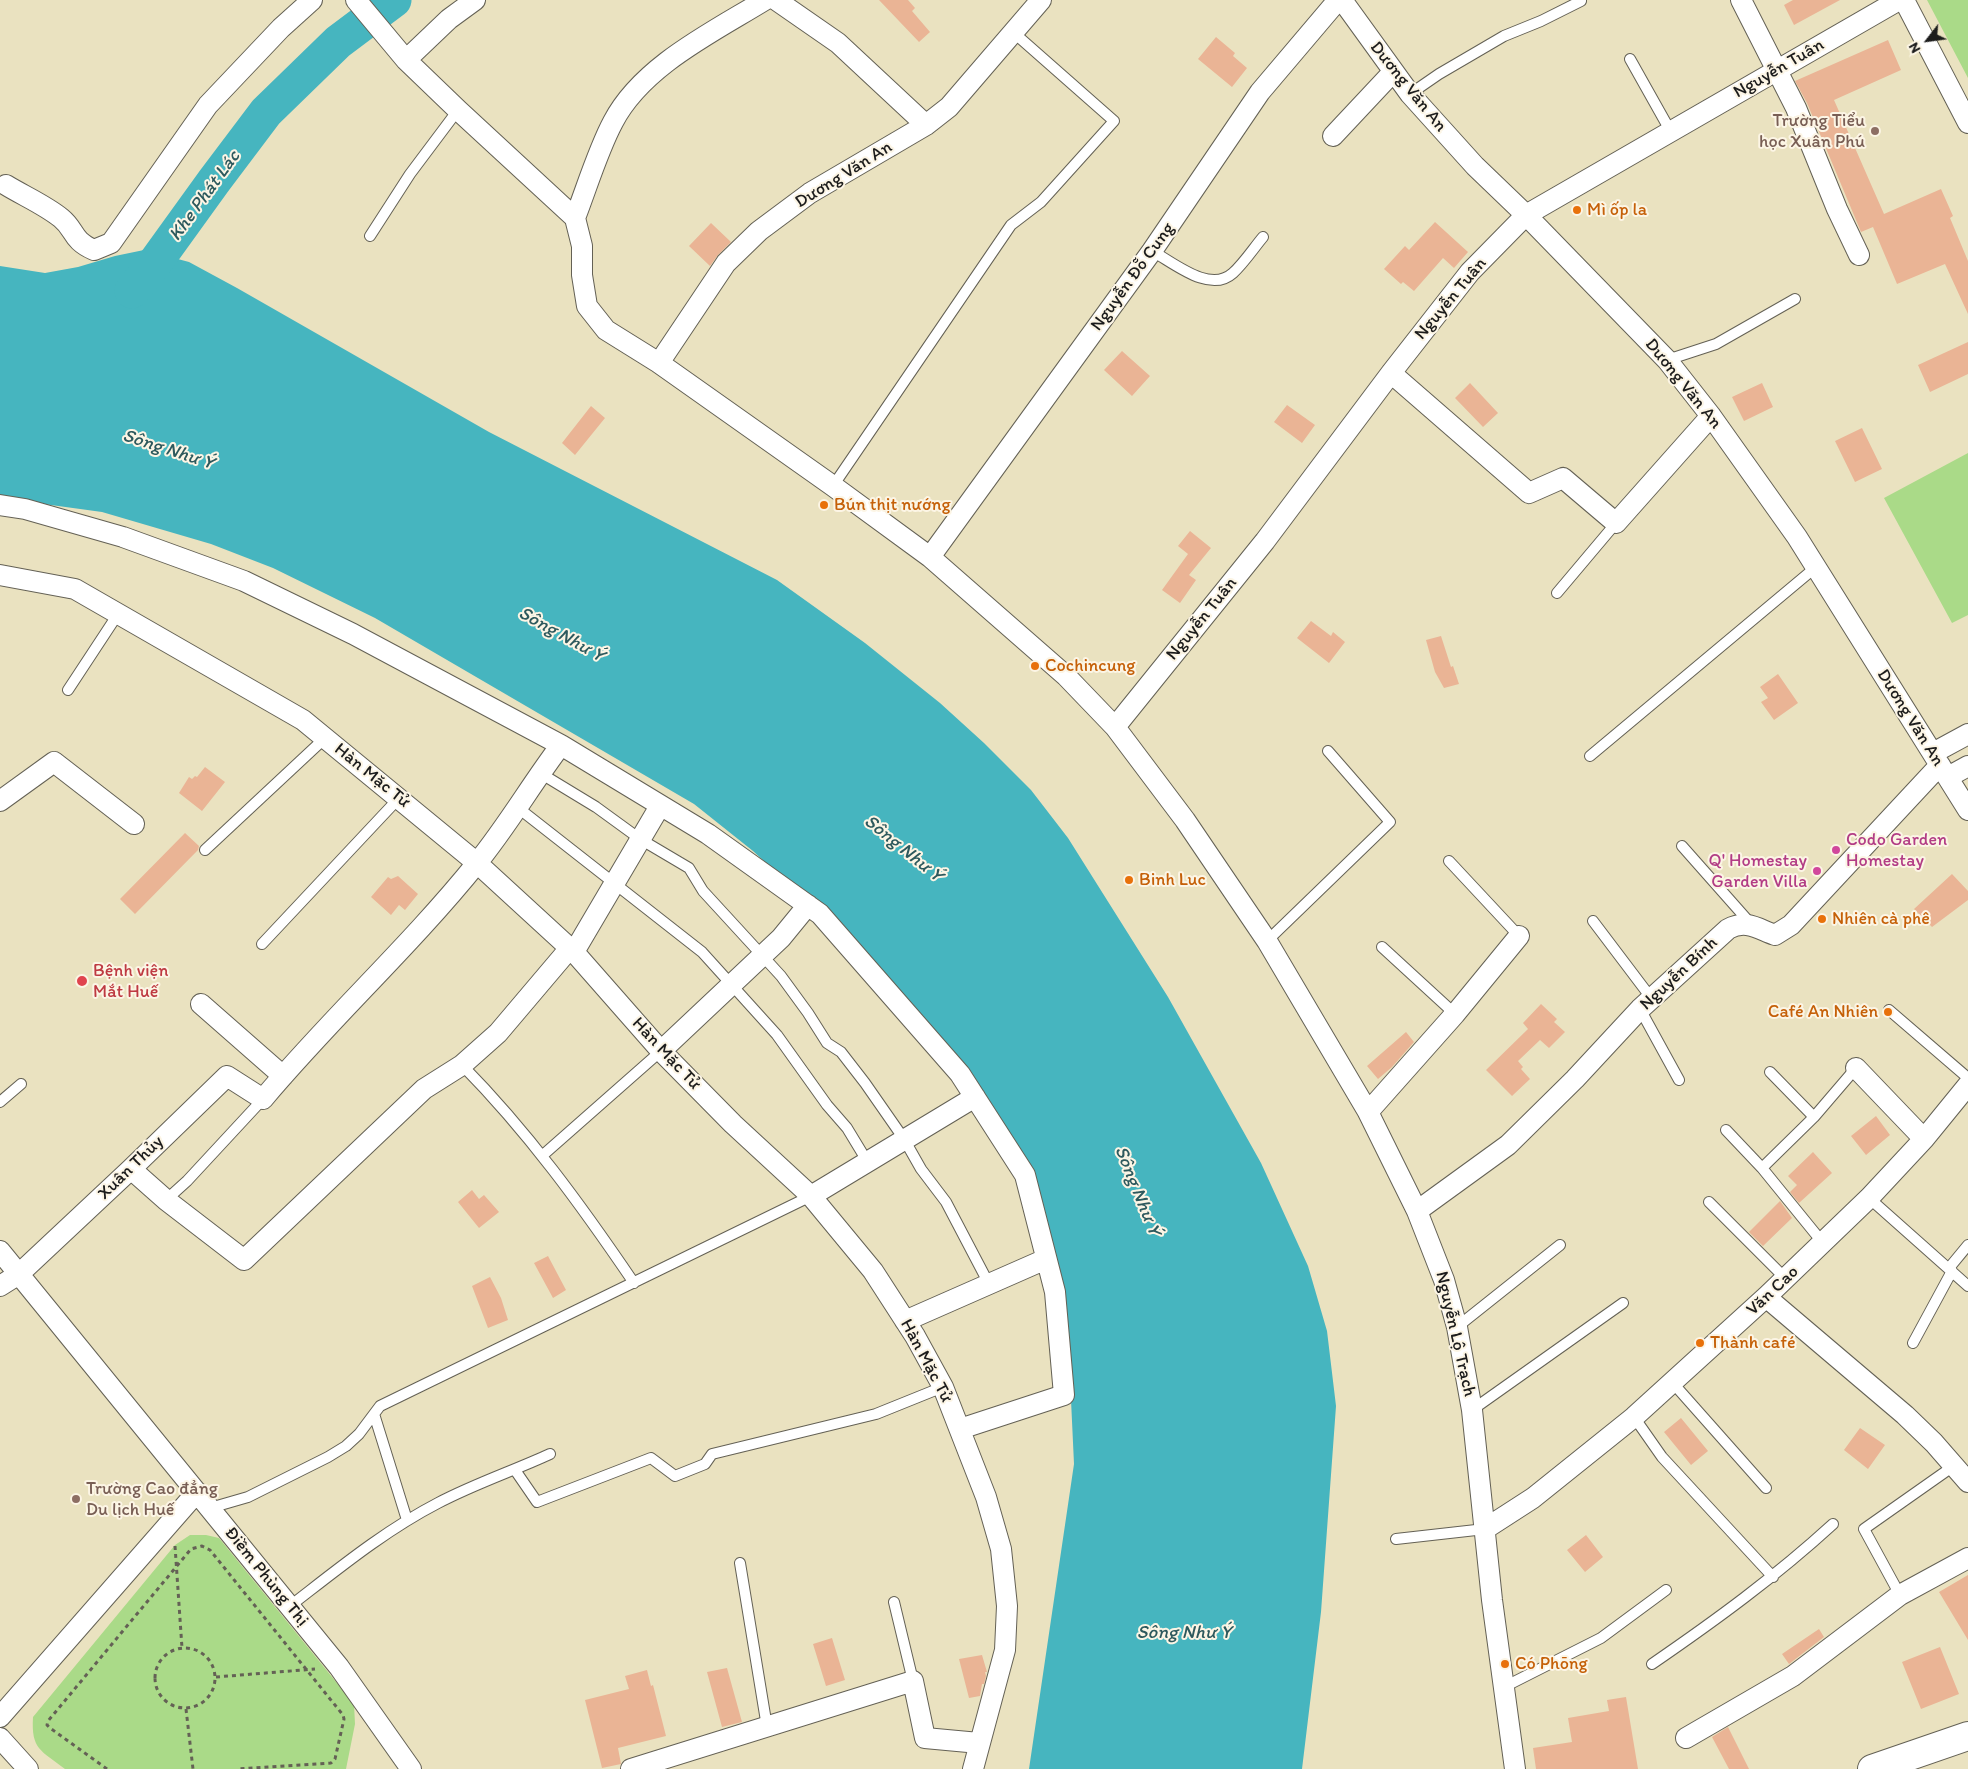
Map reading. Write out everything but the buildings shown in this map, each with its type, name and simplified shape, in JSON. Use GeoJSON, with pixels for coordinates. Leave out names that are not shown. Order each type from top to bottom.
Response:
{"type":"FeatureCollection","features":[{"type":"Feature","properties":{"kind":"highway"},"geometry":{"type":"LineString","coordinates":[[1872,1769],[1968,1736]]}},
{"type":"Feature","properties":{"kind":"street"},"geometry":{"type":"LineString","coordinates":[[6,185],[62,219],[77,240],[83,245],[94,250],[111,243],[208,105],[281,28],[312,0]]}},
{"type":"Feature","properties":{"kind":"street"},"geometry":{"type":"LineString","coordinates":[[356,0],[406,60],[575,218],[613,122],[626,102],[647,77],[670,60],[765,0]]}},
{"type":"Feature","properties":{"kind":"street"},"geometry":{"type":"LineString","coordinates":[[406,60],[449,19],[475,0]]}},
{"type":"Feature","properties":{"kind":"street"},"geometry":{"type":"LineString","coordinates":[[776,0],[838,42],[926,125]]}},
{"type":"Feature","properties":{"kind":"street","name":"Nguyễn Đỗ Cung"},"geometry":{"type":"LineString","coordinates":[[930,557],[1152,250],[1260,92],[1338,0]]}},
{"type":"Feature","properties":{"kind":"street","name":"Dương Văn An"},"geometry":{"type":"LineString","coordinates":[[1342,0],[1410,94],[1475,166],[1526,215],[1667,360],[1711,416],[1797,537],[1968,810]]}},
{"type":"Feature","properties":{"kind":"street"},"geometry":{"type":"LineString","coordinates":[[1741,0],[1796,108],[1837,209],[1859,255]]}},
{"type":"Feature","properties":{"kind":"street","name":"Nguyễn Tuân"},"geometry":{"type":"LineString","coordinates":[[1115,727],[1265,542],[1391,373],[1470,272],[1526,215],[1899,0]]}},
{"type":"Feature","properties":{"kind":"street"},"geometry":{"type":"LineString","coordinates":[[1904,0],[1968,123]]}},
{"type":"Feature","properties":{"kind":"street","name":"Dương Văn An"},"geometry":{"type":"LineString","coordinates":[[660,363],[726,264],[759,232],[810,193],[926,125],[949,108],[1037,1]]}},
{"type":"Feature","properties":{"kind":"street"},"geometry":{"type":"LineString","coordinates":[[1333,136],[1393,72]]}},
{"type":"Feature","properties":{"kind":"street","name":"Nguyễn Lộ Trạch"},"geometry":{"type":"LineString","coordinates":[[575,218],[582,246],[582,275],[586,306],[606,330],[660,363],[834,486],[930,557],[1066,676],[1115,727],[1185,820],[1267,940],[1368,1112],[1417,1212],[1444,1280],[1457,1327],[1472,1410],[1515,1769]]}},
{"type":"Feature","properties":{"kind":"street"},"geometry":{"type":"LineString","coordinates":[[1391,373],[1529,493],[1563,478],[1616,523],[1711,416]]}},
{"type":"Feature","properties":{"kind":"street"},"geometry":{"type":"LineString","coordinates":[[0,505],[25,509],[123,537],[244,581],[353,634],[561,745],[708,834],[820,914],[960,1074],[1025,1175],[1055,1292],[1064,1395],[960,1430]]}},
{"type":"Feature","properties":{"kind":"street","name":"Hàn Mặc Tử"},"geometry":{"type":"LineString","coordinates":[[0,575],[75,589],[303,720],[477,863],[572,950],[661,1051],[733,1124],[811,1196],[873,1271],[905,1321],[943,1387],[986,1497],[1001,1549],[1007,1606],[1005,1650],[973,1769]]}},
{"type":"Feature","properties":{"kind":"street"},"geometry":{"type":"LineString","coordinates":[[1752,925],[1775,935],[1791,925],[1968,734]]}},
{"type":"Feature","properties":{"kind":"street"},"geometry":{"type":"LineString","coordinates":[[263,1099],[364,990],[477,863],[561,745]]}},
{"type":"Feature","properties":{"kind":"street"},"geometry":{"type":"LineString","coordinates":[[0,800],[54,762],[134,824]]}},
{"type":"Feature","properties":{"kind":"street"},"geometry":{"type":"LineString","coordinates":[[1940,765],[1968,766]]}},
{"type":"Feature","properties":{"kind":"street"},"geometry":{"type":"LineString","coordinates":[[131,1170],[166,1200],[244,1260],[424,1089],[462,1065],[498,1034],[572,950],[660,806]]}},
{"type":"Feature","properties":{"kind":"street"},"geometry":{"type":"LineString","coordinates":[[661,1051],[763,956],[781,938],[808,905]]}},
{"type":"Feature","properties":{"kind":"street","name":"Nguyễn Bính"},"geometry":{"type":"LineString","coordinates":[[1417,1212],[1508,1145],[1575,1079],[1646,1004],[1728,929],[1735,925],[1752,925]]}},
{"type":"Feature","properties":{"kind":"street"},"geometry":{"type":"LineString","coordinates":[[1368,1112],[1454,1014],[1518,936]]}},
{"type":"Feature","properties":{"kind":"street"},"geometry":{"type":"LineString","coordinates":[[200,1004],[283,1076]]}},
{"type":"Feature","properties":{"kind":"street"},"geometry":{"type":"LineString","coordinates":[[1856,1068],[1924,1139]]}},
{"type":"Feature","properties":{"kind":"street","name":"Xuân Thủy"},"geometry":{"type":"LineString","coordinates":[[0,1286],[19,1274],[131,1170],[227,1076],[263,1099]]}},
{"type":"Feature","properties":{"kind":"street","name":"Văn Cao"},"geometry":{"type":"LineString","coordinates":[[1485,1529],[1533,1498],[1634,1417],[1786,1279],[1869,1198],[1924,1139],[1968,1085]]}},
{"type":"Feature","properties":{"kind":"street"},"geometry":{"type":"LineString","coordinates":[[811,1196],[974,1096]]}},
{"type":"Feature","properties":{"kind":"street","name":"Điềm Phùng Thị"},"geometry":{"type":"LineString","coordinates":[[0,1251],[339,1667],[411,1769]]}},
{"type":"Feature","properties":{"kind":"street"},"geometry":{"type":"LineString","coordinates":[[905,1321],[1046,1260]]}},
{"type":"Feature","properties":{"kind":"street"},"geometry":{"type":"LineString","coordinates":[[1766,1297],[1905,1415],[1955,1465],[1968,1482]]}},
{"type":"Feature","properties":{"kind":"street"},"geometry":{"type":"LineString","coordinates":[[0,1717],[197,1492]]}},
{"type":"Feature","properties":{"kind":"street"},"geometry":{"type":"LineString","coordinates":[[1686,1738],[1793,1676],[1900,1595],[1968,1558]]}},
{"type":"Feature","properties":{"kind":"street"},"geometry":{"type":"LineString","coordinates":[[631,1769],[913,1681],[925,1738],[979,1743]]}},
{"type":"Feature","properties":{"kind":"street"},"geometry":{"type":"LineString","coordinates":[[0,1738],[28,1769]]}},
{"type":"Feature","properties":{"kind":"lane"},"geometry":{"type":"LineString","coordinates":[[1410,94],[1439,74],[1504,36],[1540,22],[1581,1]]}},
{"type":"Feature","properties":{"kind":"lane"},"geometry":{"type":"LineString","coordinates":[[834,486],[1011,224],[1041,202],[1114,121],[1013,32]]}},
{"type":"Feature","properties":{"kind":"lane"},"geometry":{"type":"LineString","coordinates":[[1630,58],[1671,132]]}},
{"type":"Feature","properties":{"kind":"lane"},"geometry":{"type":"LineString","coordinates":[[370,236],[410,174],[458,110]]}},
{"type":"Feature","properties":{"kind":"lane"},"geometry":{"type":"LineString","coordinates":[[1152,250],[1203,280],[1221,281],[1232,274],[1263,237]]}},
{"type":"Feature","properties":{"kind":"lane"},"geometry":{"type":"LineString","coordinates":[[1667,360],[1716,344],[1795,299]]}},
{"type":"Feature","properties":{"kind":"lane"},"geometry":{"type":"LineString","coordinates":[[1557,593],[1616,523]]}},
{"type":"Feature","properties":{"kind":"lane"},"geometry":{"type":"LineString","coordinates":[[1590,756],[1816,567]]}},
{"type":"Feature","properties":{"kind":"lane"},"geometry":{"type":"LineString","coordinates":[[68,690],[118,614]]}},
{"type":"Feature","properties":{"kind":"lane"},"geometry":{"type":"LineString","coordinates":[[205,850],[325,738]]}},
{"type":"Feature","properties":{"kind":"lane"},"geometry":{"type":"LineString","coordinates":[[1267,940],[1390,822],[1328,751]]}},
{"type":"Feature","properties":{"kind":"lane"},"geometry":{"type":"LineString","coordinates":[[540,773],[596,807],[640,838],[688,868],[703,891],[763,956],[808,1013],[827,1043],[841,1052],[904,1139],[921,1169],[946,1202],[989,1284]]}},
{"type":"Feature","properties":{"kind":"lane"},"geometry":{"type":"LineString","coordinates":[[262,944],[399,798]]}},
{"type":"Feature","properties":{"kind":"lane"},"geometry":{"type":"LineString","coordinates":[[517,807],[702,952],[733,984],[777,1035],[827,1105],[847,1128],[867,1161]]}},
{"type":"Feature","properties":{"kind":"lane"},"geometry":{"type":"LineString","coordinates":[[1682,846],[1752,925]]}},
{"type":"Feature","properties":{"kind":"lane"},"geometry":{"type":"LineString","coordinates":[[1449,861],[1518,936]]}},
{"type":"Feature","properties":{"kind":"lane"},"geometry":{"type":"LineString","coordinates":[[1594,921],[1646,1004],[1679,1080]]}},
{"type":"Feature","properties":{"kind":"lane"},"geometry":{"type":"LineString","coordinates":[[1382,947],[1454,1014]]}},
{"type":"Feature","properties":{"kind":"lane"},"geometry":{"type":"LineString","coordinates":[[1889,1010],[1968,1078]]}},
{"type":"Feature","properties":{"kind":"lane"},"geometry":{"type":"LineString","coordinates":[[543,1155],[661,1051]]}},
{"type":"Feature","properties":{"kind":"lane"},"geometry":{"type":"LineString","coordinates":[[462,1065],[498,1102],[543,1155],[634,1283]]}},
{"type":"Feature","properties":{"kind":"lane"},"geometry":{"type":"LineString","coordinates":[[1762,1168],[1814,1117],[1856,1068]]}},
{"type":"Feature","properties":{"kind":"lane"},"geometry":{"type":"LineString","coordinates":[[1770,1072],[1814,1117]]}},
{"type":"Feature","properties":{"kind":"lane"},"geometry":{"type":"LineString","coordinates":[[0,1102],[20,1084]]}},
{"type":"Feature","properties":{"kind":"lane"},"geometry":{"type":"LineString","coordinates":[[166,1200],[187,1181],[263,1099]]}},
{"type":"Feature","properties":{"kind":"lane"},"geometry":{"type":"LineString","coordinates":[[1726,1130],[1762,1168],[1823,1243]]}},
{"type":"Feature","properties":{"kind":"lane"},"geometry":{"type":"LineString","coordinates":[[210,1508],[248,1497],[328,1458],[346,1446],[359,1434],[380,1406],[811,1196]]}},
{"type":"Feature","properties":{"kind":"lane"},"geometry":{"type":"LineString","coordinates":[[1869,1198],[1968,1286]]}},
{"type":"Feature","properties":{"kind":"lane"},"geometry":{"type":"LineString","coordinates":[[1710,1202],[1786,1279]]}},
{"type":"Feature","properties":{"kind":"lane"},"geometry":{"type":"LineString","coordinates":[[1457,1327],[1560,1245]]}},
{"type":"Feature","properties":{"kind":"lane"},"geometry":{"type":"LineString","coordinates":[[1913,1343],[1951,1270],[1968,1245]]}},
{"type":"Feature","properties":{"kind":"lane"},"geometry":{"type":"LineString","coordinates":[[1472,1410],[1623,1303]]}},
{"type":"Feature","properties":{"kind":"lane"},"geometry":{"type":"LineString","coordinates":[[1672,1382],[1766,1488]]}},
{"type":"Feature","properties":{"kind":"lane"},"geometry":{"type":"LineString","coordinates":[[515,1470],[537,1502],[650,1458],[675,1476],[705,1464],[712,1454],[876,1414],[943,1387]]}},
{"type":"Feature","properties":{"kind":"lane"},"geometry":{"type":"LineString","coordinates":[[374,1414],[407,1520]]}},
{"type":"Feature","properties":{"kind":"lane"},"geometry":{"type":"LineString","coordinates":[[1634,1417],[1662,1457],[1773,1577]]}},
{"type":"Feature","properties":{"kind":"lane"},"geometry":{"type":"LineString","coordinates":[[290,1606],[368,1546],[407,1520],[438,1503],[550,1454]]}},
{"type":"Feature","properties":{"kind":"lane"},"geometry":{"type":"LineString","coordinates":[[1900,1595],[1864,1530],[1955,1465]]}},
{"type":"Feature","properties":{"kind":"lane"},"geometry":{"type":"LineString","coordinates":[[1652,1664],[1728,1612],[1773,1577],[1832,1524]]}},
{"type":"Feature","properties":{"kind":"lane"},"geometry":{"type":"LineString","coordinates":[[1396,1539],[1485,1529]]}},
{"type":"Feature","properties":{"kind":"lane"},"geometry":{"type":"LineString","coordinates":[[740,1563],[767,1727]]}},
{"type":"Feature","properties":{"kind":"lane"},"geometry":{"type":"LineString","coordinates":[[1504,1687],[1601,1638],[1666,1590]]}},
{"type":"Feature","properties":{"kind":"lane"},"geometry":{"type":"LineString","coordinates":[[894,1602],[913,1681]]}},
{"type":"Feature","properties":{"kind":"path"},"geometry":{"type":"LineString","coordinates":[[174,1519],[182,1648]]}},
{"type":"Feature","properties":{"kind":"path"},"geometry":{"type":"LineString","coordinates":[[108,1769],[50,1728],[48,1721],[191,1549],[202,1546],[210,1550],[343,1714],[344,1719],[335,1760],[331,1763],[237,1769]]}},
{"type":"Feature","properties":{"kind":"path"},"geometry":{"type":"LineString","coordinates":[[192,1648],[209,1658],[214,1667],[216,1677],[211,1695],[204,1703],[196,1708],[186,1709],[176,1708],[163,1699],[156,1685],[155,1675],[158,1665],[172,1651],[192,1648]]}},
{"type":"Feature","properties":{"kind":"path"},"geometry":{"type":"LineString","coordinates":[[216,1677],[339,1667]]}},
{"type":"Feature","properties":{"kind":"path"},"geometry":{"type":"LineString","coordinates":[[186,1709],[193,1769]]}},
{"type":"Feature","properties":{"kind":"green space"},"geometry":{"type":"Polygon","coordinates":[[[1927,0],[1968,0],[1968,78],[1927,0]]]}},
{"type":"Feature","properties":{"kind":"green space"},"geometry":{"type":"Polygon","coordinates":[[[1968,453],[1968,615],[1952,623],[1884,498],[1968,453]]]}},
{"type":"Feature","properties":{"kind":"green space"},"geometry":{"type":"Polygon","coordinates":[[[190,1535],[206,1535],[219,1538],[354,1704],[355,1724],[346,1769],[65,1769],[39,1748],[34,1736],[33,1717],[175,1545],[190,1535]]]}},
{"type":"Feature","properties":{"kind":"water","name":"Sông Như Ý"},"geometry":{"type":"Polygon","coordinates":[[[144,250],[189,262],[489,432],[777,580],[865,643],[940,703],[1031,790],[1068,838],[1168,997],[1261,1163],[1308,1266],[1327,1331],[1336,1406],[1321,1612],[1302,1769],[1029,1769],[1074,1464],[1069,1357],[1045,1239],[971,1075],[901,991],[858,948],[753,851],[694,804],[375,618],[273,568],[211,544],[102,512],[0,498],[0,266],[45,273],[78,267],[144,250]]]}},
{"type":"Feature","properties":{"kind":"waterway","name":"Khe Phát Lác"},"geometry":{"type":"LineString","coordinates":[[132,291],[266,112],[338,42],[394,0]]}},
{"type":"Feature","properties":{"kind":"place","name":"Trường Tiểu học Xuân Phú"},"geometry":{"type":"Point","coordinates":[1875,131]}},
{"type":"Feature","properties":{"kind":"place","name":"Mì ốp la"},"geometry":{"type":"Point","coordinates":[1577,210]}},
{"type":"Feature","properties":{"kind":"place","name":"Bún thịt nướng"},"geometry":{"type":"Point","coordinates":[824,505]}},
{"type":"Feature","properties":{"kind":"place","name":"Cochincung"},"geometry":{"type":"Point","coordinates":[1035,666]}},
{"type":"Feature","properties":{"kind":"place","name":"Codo Garden Homestay"},"geometry":{"type":"Point","coordinates":[1836,850]}},
{"type":"Feature","properties":{"kind":"place","name":"Q' Homestay Garden Villa"},"geometry":{"type":"Point","coordinates":[1817,871]}},
{"type":"Feature","properties":{"kind":"place","name":"Binh Luc"},"geometry":{"type":"Point","coordinates":[1129,880]}},
{"type":"Feature","properties":{"kind":"place","name":"Nhiên cà phê"},"geometry":{"type":"Point","coordinates":[1822,919]}},
{"type":"Feature","properties":{"kind":"place","name":"Bệnh viện Mắt Huế"},"geometry":{"type":"Point","coordinates":[82,981]}},
{"type":"Feature","properties":{"kind":"place","name":"Café An Nhiên"},"geometry":{"type":"Point","coordinates":[1888,1012]}},
{"type":"Feature","properties":{"kind":"place","name":"Thành café"},"geometry":{"type":"Point","coordinates":[1700,1343]}},
{"type":"Feature","properties":{"kind":"place","name":"Trường Cao đẳng Du lịch Huế"},"geometry":{"type":"Point","coordinates":[76,1499]}},
{"type":"Feature","properties":{"kind":"place","name":"Có Phōng"},"geometry":{"type":"Point","coordinates":[1505,1664]}}]}
